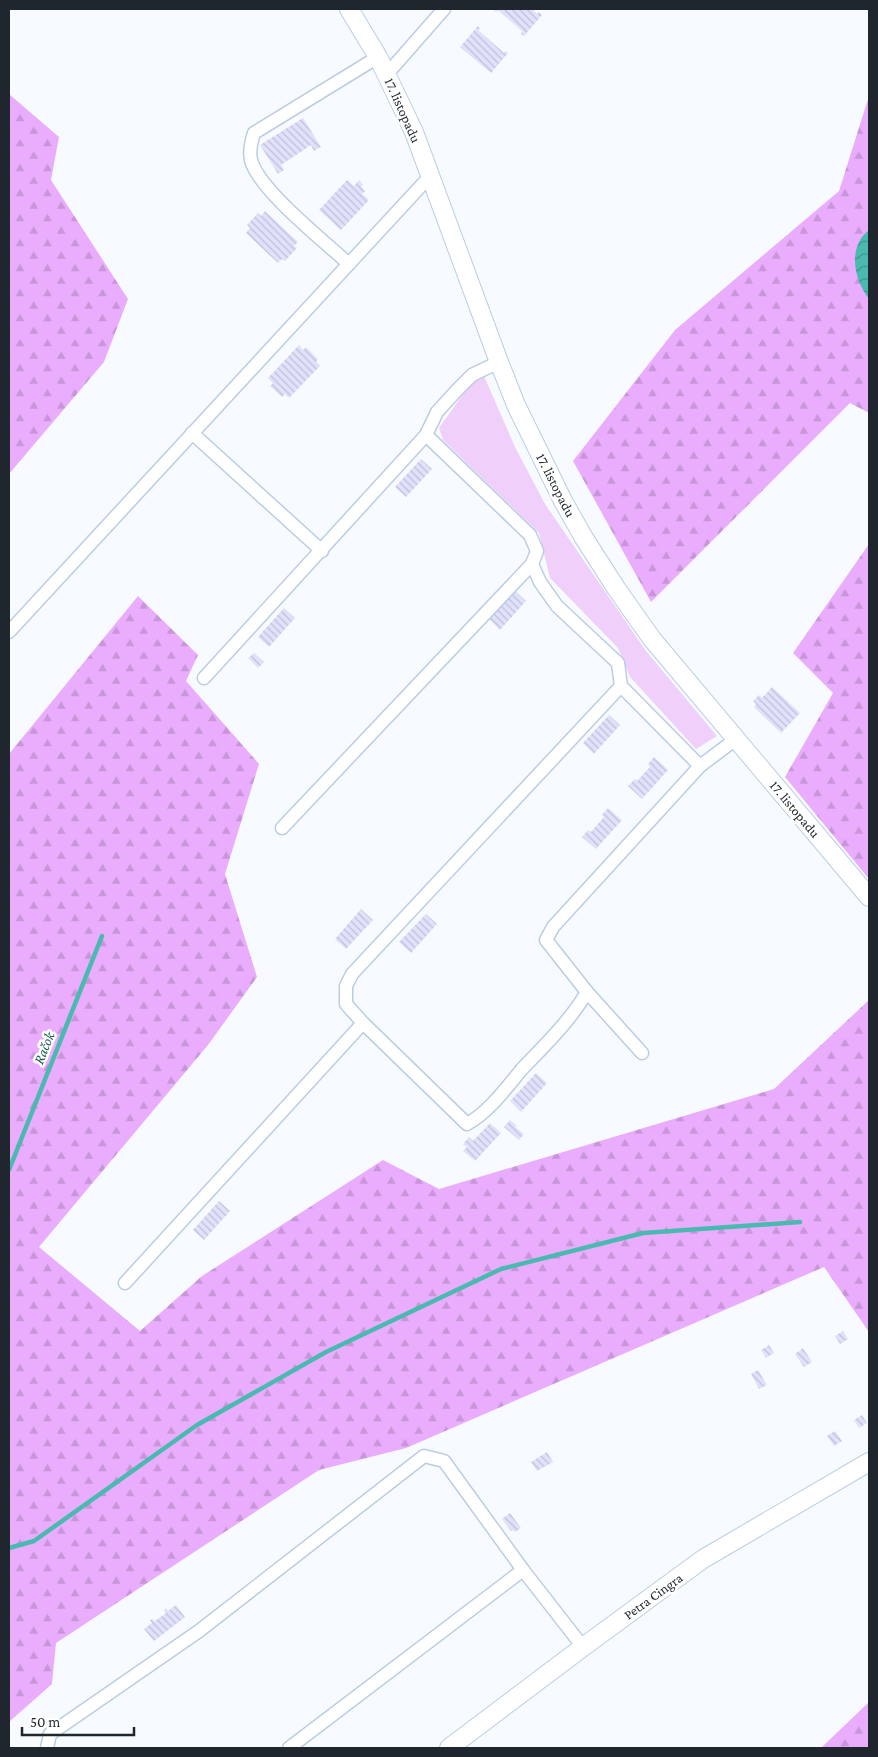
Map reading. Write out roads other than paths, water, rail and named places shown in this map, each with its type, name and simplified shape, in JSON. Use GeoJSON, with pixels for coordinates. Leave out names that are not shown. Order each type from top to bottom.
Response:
{"type":"FeatureCollection","features":[{"type":"Feature","properties":{"kind":"main road","name":"17. listopadu"},"geometry":{"type":"LineString","coordinates":[[349,9],[387,74],[414,132],[498,362],[516,405],[543,462],[584,538],[652,639],[869,897]]}},
{"type":"Feature","properties":{"kind":"main road","name":"Petra Cingra"},"geometry":{"type":"LineString","coordinates":[[450,1748],[703,1559],[869,1462]]}},
{"type":"Feature","properties":{"kind":"street"},"geometry":{"type":"LineString","coordinates":[[387,74],[444,9]]}},
{"type":"Feature","properties":{"kind":"street"},"geometry":{"type":"LineString","coordinates":[[349,264],[270,192],[258,176],[251,160],[250,146],[254,133],[378,57]]}},
{"type":"Feature","properties":{"kind":"street"},"geometry":{"type":"LineString","coordinates":[[9,632],[431,175]]}},
{"type":"Feature","properties":{"kind":"street"},"geometry":{"type":"LineString","coordinates":[[204,678],[426,435],[438,412],[458,388],[472,375],[498,362]]}},
{"type":"Feature","properties":{"kind":"street"},"geometry":{"type":"LineString","coordinates":[[192,433],[322,551]]}},
{"type":"Feature","properties":{"kind":"street"},"geometry":{"type":"LineString","coordinates":[[282,828],[532,564],[537,551],[530,535],[426,435]]}},
{"type":"Feature","properties":{"kind":"street"},"geometry":{"type":"LineString","coordinates":[[532,564],[540,582],[558,606],[618,663],[621,686],[700,766]]}},
{"type":"Feature","properties":{"kind":"street"},"geometry":{"type":"LineString","coordinates":[[587,992],[578,1008],[504,1090],[476,1119],[467,1124],[363,1024],[346,1004],[346,986],[352,974],[621,686]]}},
{"type":"Feature","properties":{"kind":"street"},"geometry":{"type":"LineString","coordinates":[[642,1053],[587,992],[546,940],[553,927],[700,766],[736,739]]}},
{"type":"Feature","properties":{"kind":"street"},"geometry":{"type":"LineString","coordinates":[[125,1283],[363,1024]]}},
{"type":"Feature","properties":{"kind":"street"},"geometry":{"type":"LineString","coordinates":[[47,1748],[50,1734],[199,1631],[424,1456],[444,1461],[523,1570],[583,1647]]}},
{"type":"Feature","properties":{"kind":"street"},"geometry":{"type":"LineString","coordinates":[[289,1748],[523,1570]]}},
{"type":"Feature","properties":{"kind":"water"},"geometry":{"type":"Polygon","coordinates":[[[869,230],[869,299],[860,283],[855,264],[855,254],[862,237],[869,230]]]}},
{"type":"Feature","properties":{"kind":"waterway","name":"Račok"},"geometry":{"type":"LineString","coordinates":[[9,1170],[102,936]]}},
{"type":"Feature","properties":{"kind":"waterway"},"geometry":{"type":"LineString","coordinates":[[9,1548],[34,1541],[197,1425],[326,1352],[501,1269],[643,1233],[800,1222]]}}]}
